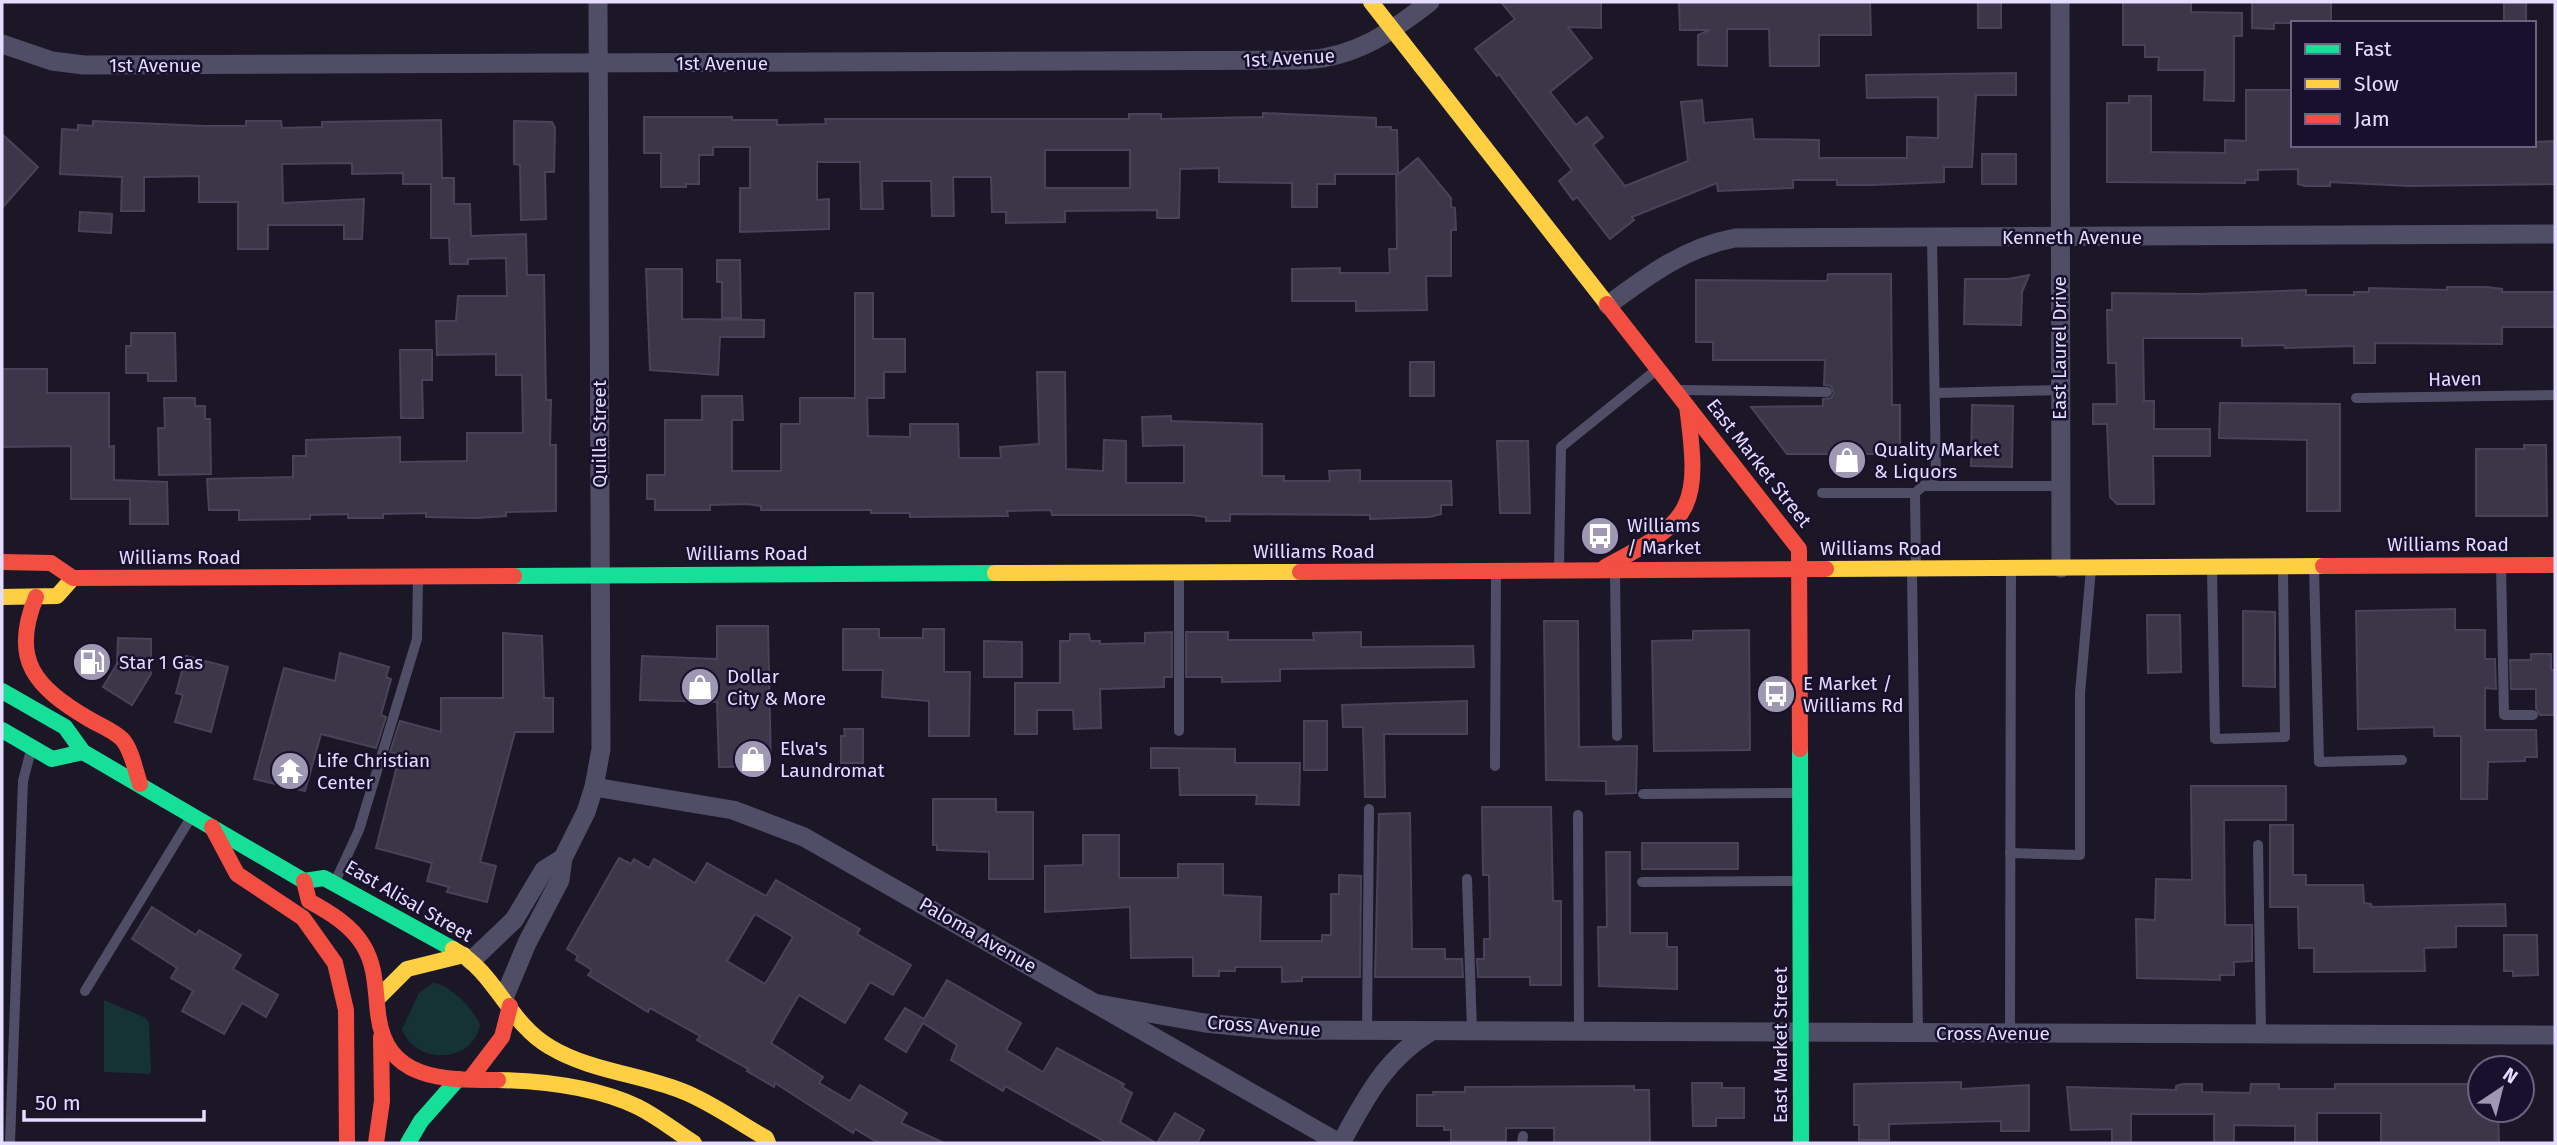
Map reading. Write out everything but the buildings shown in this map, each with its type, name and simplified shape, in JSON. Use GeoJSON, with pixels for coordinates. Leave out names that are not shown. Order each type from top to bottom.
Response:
{"type":"FeatureCollection","features":[{"type":"Feature","properties":{"kind":"main road","name":"East Market Street"},"geometry":{"type":"LineString","coordinates":[[1371,2],[1797,544],[1800,570],[1802,696],[1798,793],[1801,1143]]}},
{"type":"Feature","properties":{"kind":"main road"},"geometry":{"type":"LineString","coordinates":[[1597,570],[1660,539],[1685,512],[1695,478],[1687,406]]}},
{"type":"Feature","properties":{"kind":"main road","name":"Williams Road"},"geometry":{"type":"LineString","coordinates":[[2,562],[51,563],[73,578],[2555,565]]}},
{"type":"Feature","properties":{"kind":"main road"},"geometry":{"type":"LineString","coordinates":[[2,597],[57,596],[73,578]]}},
{"type":"Feature","properties":{"kind":"main road"},"geometry":{"type":"LineString","coordinates":[[10,627],[36,597]]}},
{"type":"Feature","properties":{"kind":"main road"},"geometry":{"type":"LineString","coordinates":[[17,675],[122,739],[140,784]]}},
{"type":"Feature","properties":{"kind":"main road","name":"East Alisal Street"},"geometry":{"type":"LineString","coordinates":[[2,691],[65,727],[83,752],[304,881],[324,878],[335,883],[468,958],[530,1033],[559,1053],[669,1086],[734,1118],[766,1138],[768,1143]]}},
{"type":"Feature","properties":{"kind":"main road"},"geometry":{"type":"LineString","coordinates":[[2,730],[52,759],[83,752]]}},
{"type":"Feature","properties":{"kind":"main road"},"geometry":{"type":"LineString","coordinates":[[212,827],[237,874],[303,918],[335,963],[346,1010],[347,1143]]}},
{"type":"Feature","properties":{"kind":"main road","name":"East Alisal Street"},"geometry":{"type":"LineString","coordinates":[[304,881],[309,901],[331,914],[359,939],[375,971],[379,997],[377,1010],[381,1037],[382,1101],[376,1143]]}},
{"type":"Feature","properties":{"kind":"main road"},"geometry":{"type":"LineString","coordinates":[[379,997],[392,978],[417,962],[468,958]]}},
{"type":"Feature","properties":{"kind":"main road"},"geometry":{"type":"LineString","coordinates":[[408,1143],[421,1121],[502,1037],[507,1002]]}},
{"type":"Feature","properties":{"kind":"main road"},"geometry":{"type":"LineString","coordinates":[[381,1037],[395,1057],[411,1069],[426,1075],[524,1081],[608,1096],[642,1110],[694,1143]]}},
{"type":"Feature","properties":{"kind":"main road"},"geometry":{"type":"LineString","coordinates":[[731,1139],[734,1118]]}},
{"type":"Feature","properties":{"kind":"street","name":"Quilla Street"},"geometry":{"type":"LineString","coordinates":[[507,1002],[527,943],[561,880],[563,858],[586,813],[594,787],[603,725],[599,574],[598,2]]}},
{"type":"Feature","properties":{"kind":"street","name":"1st Avenue"},"geometry":{"type":"LineString","coordinates":[[2,44],[41,58],[84,65],[1315,59],[1351,53],[1393,30],[1430,2]]}},
{"type":"Feature","properties":{"kind":"street","name":"East Laurel Drive"},"geometry":{"type":"LineString","coordinates":[[2060,2],[2061,568]]}},
{"type":"Feature","properties":{"kind":"street","name":"Kenneth Avenue"},"geometry":{"type":"LineString","coordinates":[[1608,305],[1668,263],[1719,241],[1735,238],[2555,233]]}},
{"type":"Feature","properties":{"kind":"street","name":"Paloma Avenue"},"geometry":{"type":"LineString","coordinates":[[594,787],[733,810],[797,834],[1340,1143]]}},
{"type":"Feature","properties":{"kind":"street","name":"Quilla Street"},"geometry":{"type":"LineString","coordinates":[[468,958],[514,919],[544,870],[563,858]]}},
{"type":"Feature","properties":{"kind":"street","name":"Cross Avenue"},"geometry":{"type":"LineString","coordinates":[[1099,1004],[1239,1027],[1367,1031],[2555,1035]]}},
{"type":"Feature","properties":{"kind":"street"},"geometry":{"type":"LineString","coordinates":[[1340,1143],[1363,1102],[1391,1061],[1431,1031]]}},
{"type":"Feature","properties":{"kind":"lane"},"geometry":{"type":"LineString","coordinates":[[1822,493],[1914,493],[1936,475],[1932,238]]}},
{"type":"Feature","properties":{"kind":"lane"},"geometry":{"type":"LineString","coordinates":[[1559,571],[1561,447],[1658,368]]}},
{"type":"Feature","properties":{"kind":"lane"},"geometry":{"type":"LineString","coordinates":[[1675,390],[1827,392]]}},
{"type":"Feature","properties":{"kind":"lane"},"geometry":{"type":"LineString","coordinates":[[1935,393],[2060,390]]}},
{"type":"Feature","properties":{"kind":"lane","name":"Haven"},"geometry":{"type":"LineString","coordinates":[[2356,398],[2555,395]]}},
{"type":"Feature","properties":{"kind":"lane"},"geometry":{"type":"LineString","coordinates":[[1923,486],[2060,486]]}},
{"type":"Feature","properties":{"kind":"lane"},"geometry":{"type":"LineString","coordinates":[[1914,493],[1918,1033]]}},
{"type":"Feature","properties":{"kind":"lane"},"geometry":{"type":"LineString","coordinates":[[2212,566],[2215,738],[2285,737],[2283,565]]}},
{"type":"Feature","properties":{"kind":"lane"},"geometry":{"type":"LineString","coordinates":[[2314,565],[2319,762],[2403,760]]}},
{"type":"Feature","properties":{"kind":"lane"},"geometry":{"type":"LineString","coordinates":[[2501,565],[2504,715],[2533,715]]}},
{"type":"Feature","properties":{"kind":"lane"},"geometry":{"type":"LineString","coordinates":[[2010,1033],[2011,568]]}},
{"type":"Feature","properties":{"kind":"lane"},"geometry":{"type":"LineString","coordinates":[[2010,853],[2080,855],[2080,693],[2091,568]]}},
{"type":"Feature","properties":{"kind":"lane"},"geometry":{"type":"LineString","coordinates":[[1615,570],[1617,736]]}},
{"type":"Feature","properties":{"kind":"lane"},"geometry":{"type":"LineString","coordinates":[[1495,766],[1496,571]]}},
{"type":"Feature","properties":{"kind":"lane"},"geometry":{"type":"LineString","coordinates":[[1179,572],[1179,731]]}},
{"type":"Feature","properties":{"kind":"lane"},"geometry":{"type":"LineString","coordinates":[[335,883],[359,830],[417,639],[418,578]]}},
{"type":"Feature","properties":{"kind":"lane"},"geometry":{"type":"LineString","coordinates":[[10,1143],[23,781],[32,747]]}},
{"type":"Feature","properties":{"kind":"lane"},"geometry":{"type":"LineString","coordinates":[[1643,794],[1798,793]]}},
{"type":"Feature","properties":{"kind":"lane"},"geometry":{"type":"LineString","coordinates":[[1367,1031],[1369,808]]}},
{"type":"Feature","properties":{"kind":"lane"},"geometry":{"type":"LineString","coordinates":[[85,991],[192,815]]}},
{"type":"Feature","properties":{"kind":"lane"},"geometry":{"type":"LineString","coordinates":[[1578,815],[1579,1032]]}},
{"type":"Feature","properties":{"kind":"lane"},"geometry":{"type":"LineString","coordinates":[[2258,845],[2261,1034]]}},
{"type":"Feature","properties":{"kind":"lane"},"geometry":{"type":"LineString","coordinates":[[1467,879],[1472,1031]]}},
{"type":"Feature","properties":{"kind":"lane"},"geometry":{"type":"LineString","coordinates":[[1642,882],[1799,881]]}},
{"type":"Feature","properties":{"kind":"green space"},"geometry":{"type":"Polygon","coordinates":[[[433,983],[447,988],[461,999],[480,1025],[475,1038],[455,1053],[430,1054],[409,1041],[402,1029],[419,993],[433,983]]]}},
{"type":"Feature","properties":{"kind":"green space"},"geometry":{"type":"Polygon","coordinates":[[[104,1000],[146,1018],[149,1024],[151,1074],[104,1072],[104,1000]]]}},
{"type":"Feature","properties":{"kind":"traffic: fast"},"geometry":{"type":"LineString","coordinates":[[514,576],[995,573]]}},
{"type":"Feature","properties":{"kind":"traffic: fast"},"geometry":{"type":"LineString","coordinates":[[2,691],[65,727],[83,752],[304,881],[324,878],[453,949]]}},
{"type":"Feature","properties":{"kind":"traffic: fast"},"geometry":{"type":"LineString","coordinates":[[2,730],[52,759],[83,752]]}},
{"type":"Feature","properties":{"kind":"traffic: fast"},"geometry":{"type":"LineString","coordinates":[[1800,749],[1801,1143]]}},
{"type":"Feature","properties":{"kind":"traffic: fast"},"geometry":{"type":"LineString","coordinates":[[408,1143],[421,1121],[458,1079]]}},
{"type":"Feature","properties":{"kind":"traffic: slow"},"geometry":{"type":"LineString","coordinates":[[1371,2],[1607,304]]}},
{"type":"Feature","properties":{"kind":"traffic: slow"},"geometry":{"type":"LineString","coordinates":[[1826,569],[2323,566]]}},
{"type":"Feature","properties":{"kind":"traffic: slow"},"geometry":{"type":"LineString","coordinates":[[995,573],[1300,572]]}},
{"type":"Feature","properties":{"kind":"traffic: slow"},"geometry":{"type":"LineString","coordinates":[[2,597],[57,596],[73,578]]}},
{"type":"Feature","properties":{"kind":"traffic: slow"},"geometry":{"type":"LineString","coordinates":[[453,949],[481,971],[524,1025],[550,1047],[581,1062],[666,1085],[693,1096],[766,1138],[768,1143]]}},
{"type":"Feature","properties":{"kind":"traffic: slow"},"geometry":{"type":"LineString","coordinates":[[379,997],[407,969],[464,955]]}},
{"type":"Feature","properties":{"kind":"traffic: slow"},"geometry":{"type":"LineString","coordinates":[[498,1080],[552,1084],[605,1094],[645,1111],[694,1143]]}},
{"type":"Feature","properties":{"kind":"traffic: jam"},"geometry":{"type":"LineString","coordinates":[[1607,304],[1799,549],[1800,749]]}},
{"type":"Feature","properties":{"kind":"traffic: jam"},"geometry":{"type":"LineString","coordinates":[[1605,567],[1658,536],[1674,522],[1685,506],[1691,488],[1692,467],[1687,406]]}},
{"type":"Feature","properties":{"kind":"traffic: jam"},"geometry":{"type":"LineString","coordinates":[[2,562],[51,563],[73,578],[514,576]]}},
{"type":"Feature","properties":{"kind":"traffic: jam"},"geometry":{"type":"LineString","coordinates":[[2323,566],[2555,565]]}},
{"type":"Feature","properties":{"kind":"traffic: jam"},"geometry":{"type":"LineString","coordinates":[[1300,572],[1826,569]]}},
{"type":"Feature","properties":{"kind":"traffic: jam"},"geometry":{"type":"LineString","coordinates":[[36,597],[26,638],[27,655],[32,670],[54,695],[122,739],[131,754],[140,784]]}},
{"type":"Feature","properties":{"kind":"traffic: jam"},"geometry":{"type":"LineString","coordinates":[[212,827],[237,874],[303,918],[335,963],[346,1010],[347,1143]]}},
{"type":"Feature","properties":{"kind":"traffic: jam"},"geometry":{"type":"LineString","coordinates":[[304,881],[309,901],[346,925],[367,953],[373,969],[383,1035],[392,1052],[405,1064],[438,1077],[498,1080]]}},
{"type":"Feature","properties":{"kind":"traffic: jam"},"geometry":{"type":"LineString","coordinates":[[470,1079],[502,1037],[510,1006]]}},
{"type":"Feature","properties":{"kind":"traffic: jam"},"geometry":{"type":"LineString","coordinates":[[376,1143],[382,1101],[381,1037]]}},
{"type":"Feature","properties":{"kind":"place","name":"Quality Market & Liquors"},"geometry":{"type":"Point","coordinates":[1847,460]}},
{"type":"Feature","properties":{"kind":"place","name":"Williams / Market"},"geometry":{"type":"Point","coordinates":[1600,536]}},
{"type":"Feature","properties":{"kind":"place","name":"Star 1 Gas"},"geometry":{"type":"Point","coordinates":[92,662]}},
{"type":"Feature","properties":{"kind":"place","name":"Dollar City & More"},"geometry":{"type":"Point","coordinates":[700,687]}},
{"type":"Feature","properties":{"kind":"place","name":"E Market / Williams Rd"},"geometry":{"type":"Point","coordinates":[1776,694]}},
{"type":"Feature","properties":{"kind":"place","name":"Elva's Laundromat"},"geometry":{"type":"Point","coordinates":[753,759]}},
{"type":"Feature","properties":{"kind":"place","name":"Life Christian Center"},"geometry":{"type":"Point","coordinates":[290,771]}}]}
